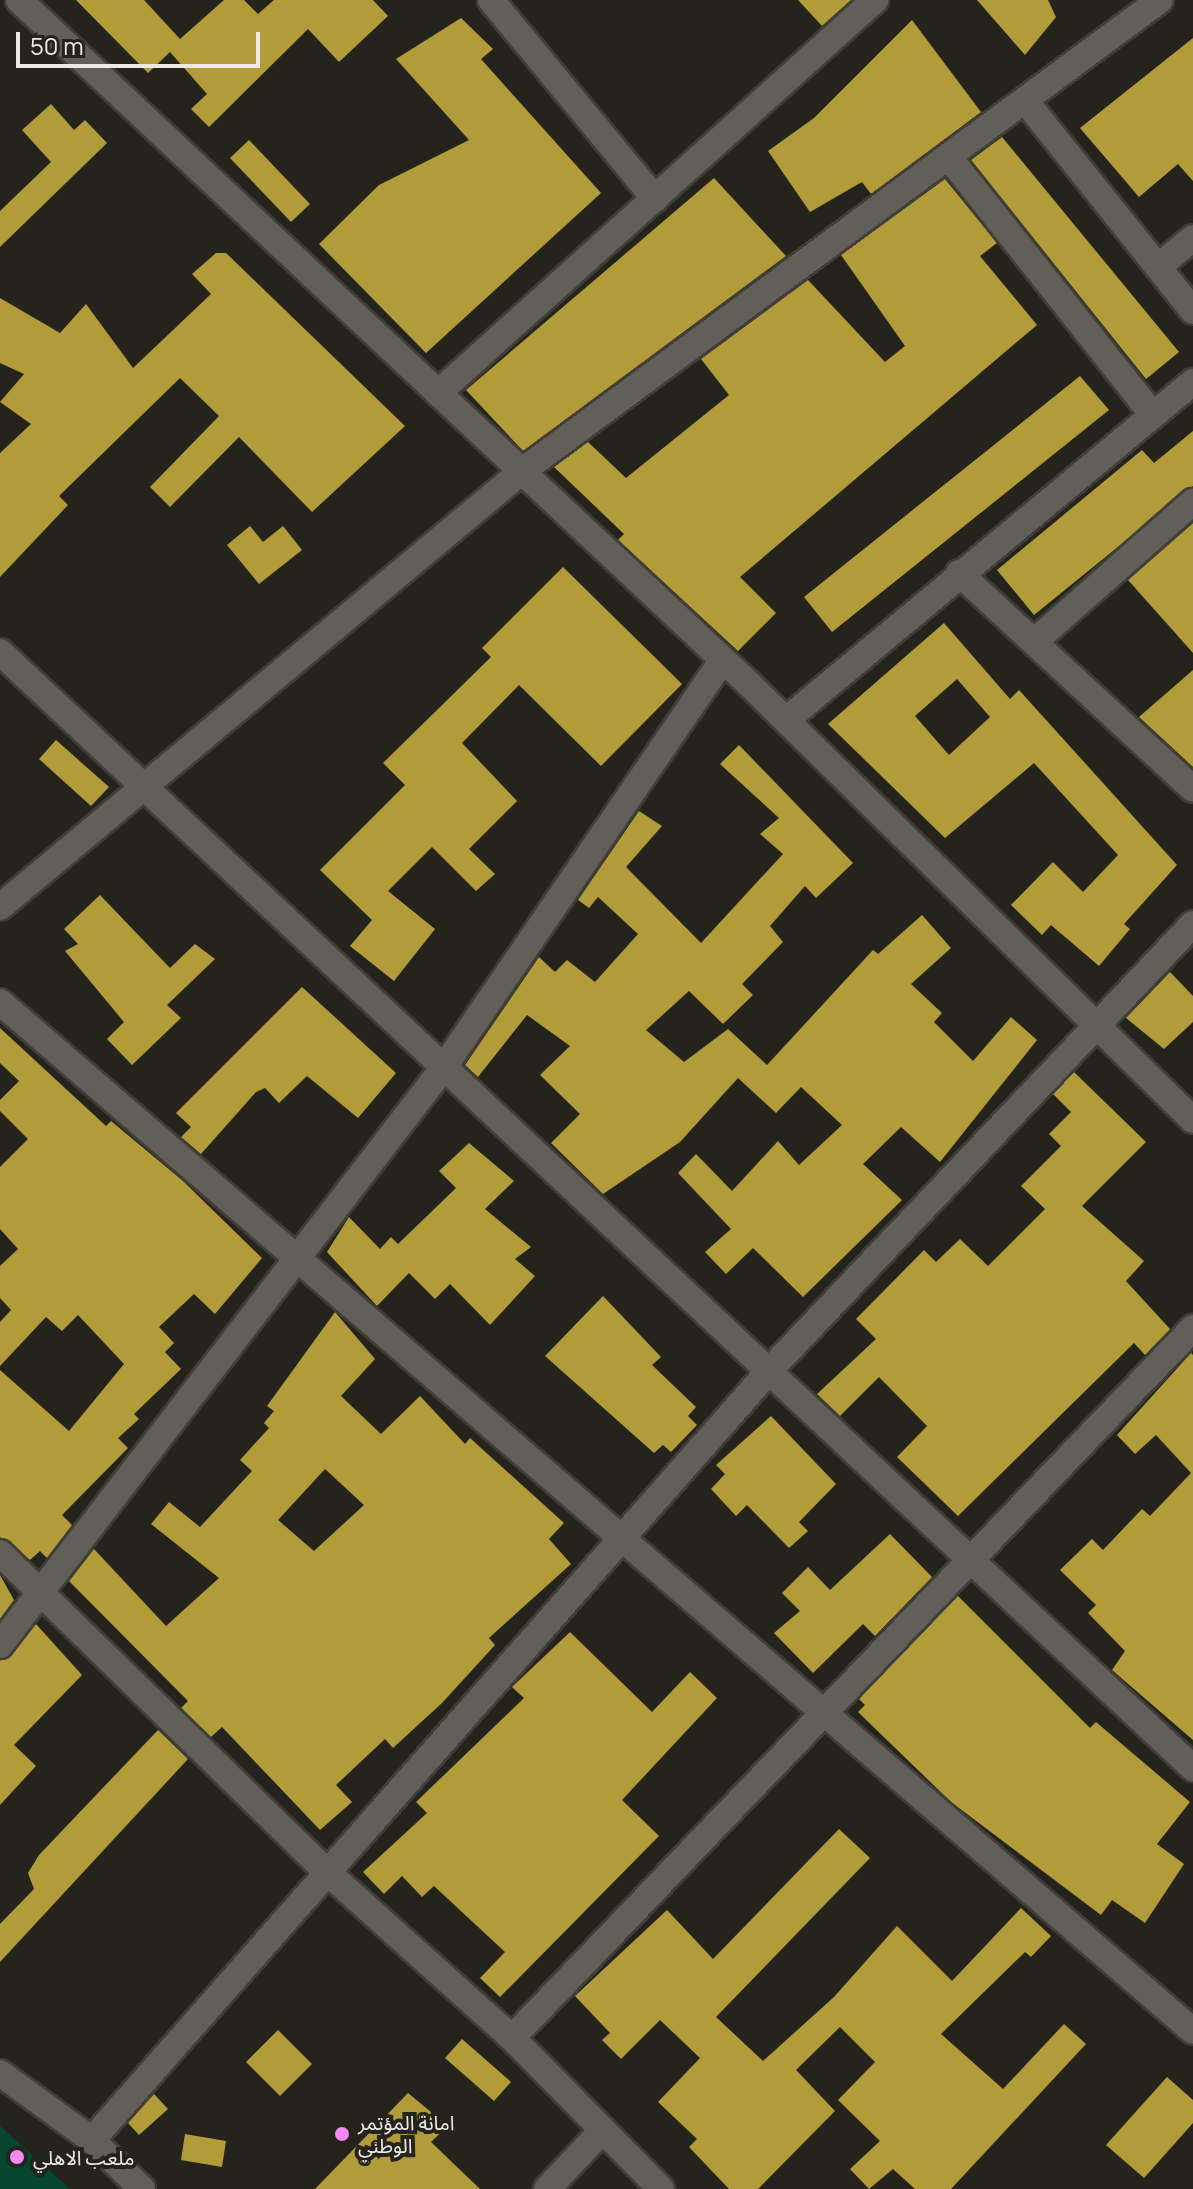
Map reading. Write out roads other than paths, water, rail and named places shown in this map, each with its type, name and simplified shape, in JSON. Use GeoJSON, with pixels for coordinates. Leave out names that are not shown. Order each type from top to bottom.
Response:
{"type":"FeatureCollection","features":[{"type":"Feature","properties":{"kind":"street"},"geometry":{"type":"LineString","coordinates":[[19,0],[786,720],[1193,1120]]}},
{"type":"Feature","properties":{"kind":"street"},"geometry":{"type":"LineString","coordinates":[[491,0],[655,199]]}},
{"type":"Feature","properties":{"kind":"street"},"geometry":{"type":"LineString","coordinates":[[438,393],[875,0]]}},
{"type":"Feature","properties":{"kind":"street"},"geometry":{"type":"LineString","coordinates":[[0,907],[521,472],[951,160],[1160,0]]}},
{"type":"Feature","properties":{"kind":"street"},"geometry":{"type":"LineString","coordinates":[[1027,103],[1193,311]]}},
{"type":"Feature","properties":{"kind":"street"},"geometry":{"type":"LineString","coordinates":[[951,160],[1153,415]]}},
{"type":"Feature","properties":{"kind":"street"},"geometry":{"type":"LineString","coordinates":[[1158,267],[1193,238]]}},
{"type":"Feature","properties":{"kind":"street"},"geometry":{"type":"LineString","coordinates":[[786,720],[959,573],[1193,382]]}},
{"type":"Feature","properties":{"kind":"street"},"geometry":{"type":"LineString","coordinates":[[1034,642],[1193,502]]}},
{"type":"Feature","properties":{"kind":"street"},"geometry":{"type":"LineString","coordinates":[[959,573],[1192,786]]}},
{"type":"Feature","properties":{"kind":"street"},"geometry":{"type":"LineString","coordinates":[[0,652],[1193,1768]]}},
{"type":"Feature","properties":{"kind":"street"},"geometry":{"type":"LineString","coordinates":[[0,1645],[296,1253],[444,1067],[723,660]]}},
{"type":"Feature","properties":{"kind":"street"},"geometry":{"type":"LineString","coordinates":[[92,2140],[624,1540],[769,1371],[1193,924]]}},
{"type":"Feature","properties":{"kind":"street"},"geometry":{"type":"LineString","coordinates":[[0,1002],[296,1253],[819,1712],[1193,2031]]}},
{"type":"Feature","properties":{"kind":"street"},"geometry":{"type":"LineString","coordinates":[[512,2038],[819,1712],[1193,1328]]}},
{"type":"Feature","properties":{"kind":"street"},"geometry":{"type":"LineString","coordinates":[[0,1553],[327,1872],[512,2038],[601,2132],[661,2189]]}},
{"type":"Feature","properties":{"kind":"street"},"geometry":{"type":"LineString","coordinates":[[0,2073],[92,2140],[142,2189]]}},
{"type":"Feature","properties":{"kind":"street"},"geometry":{"type":"LineString","coordinates":[[547,2189],[601,2132]]}},
{"type":"Feature","properties":{"kind":"place","name":"امانة المؤتمر الوطني"},"geometry":{"type":"Point","coordinates":[342,2134]}},
{"type":"Feature","properties":{"kind":"place","name":"ملعب الاهلي"},"geometry":{"type":"Point","coordinates":[17,2157]}}]}
